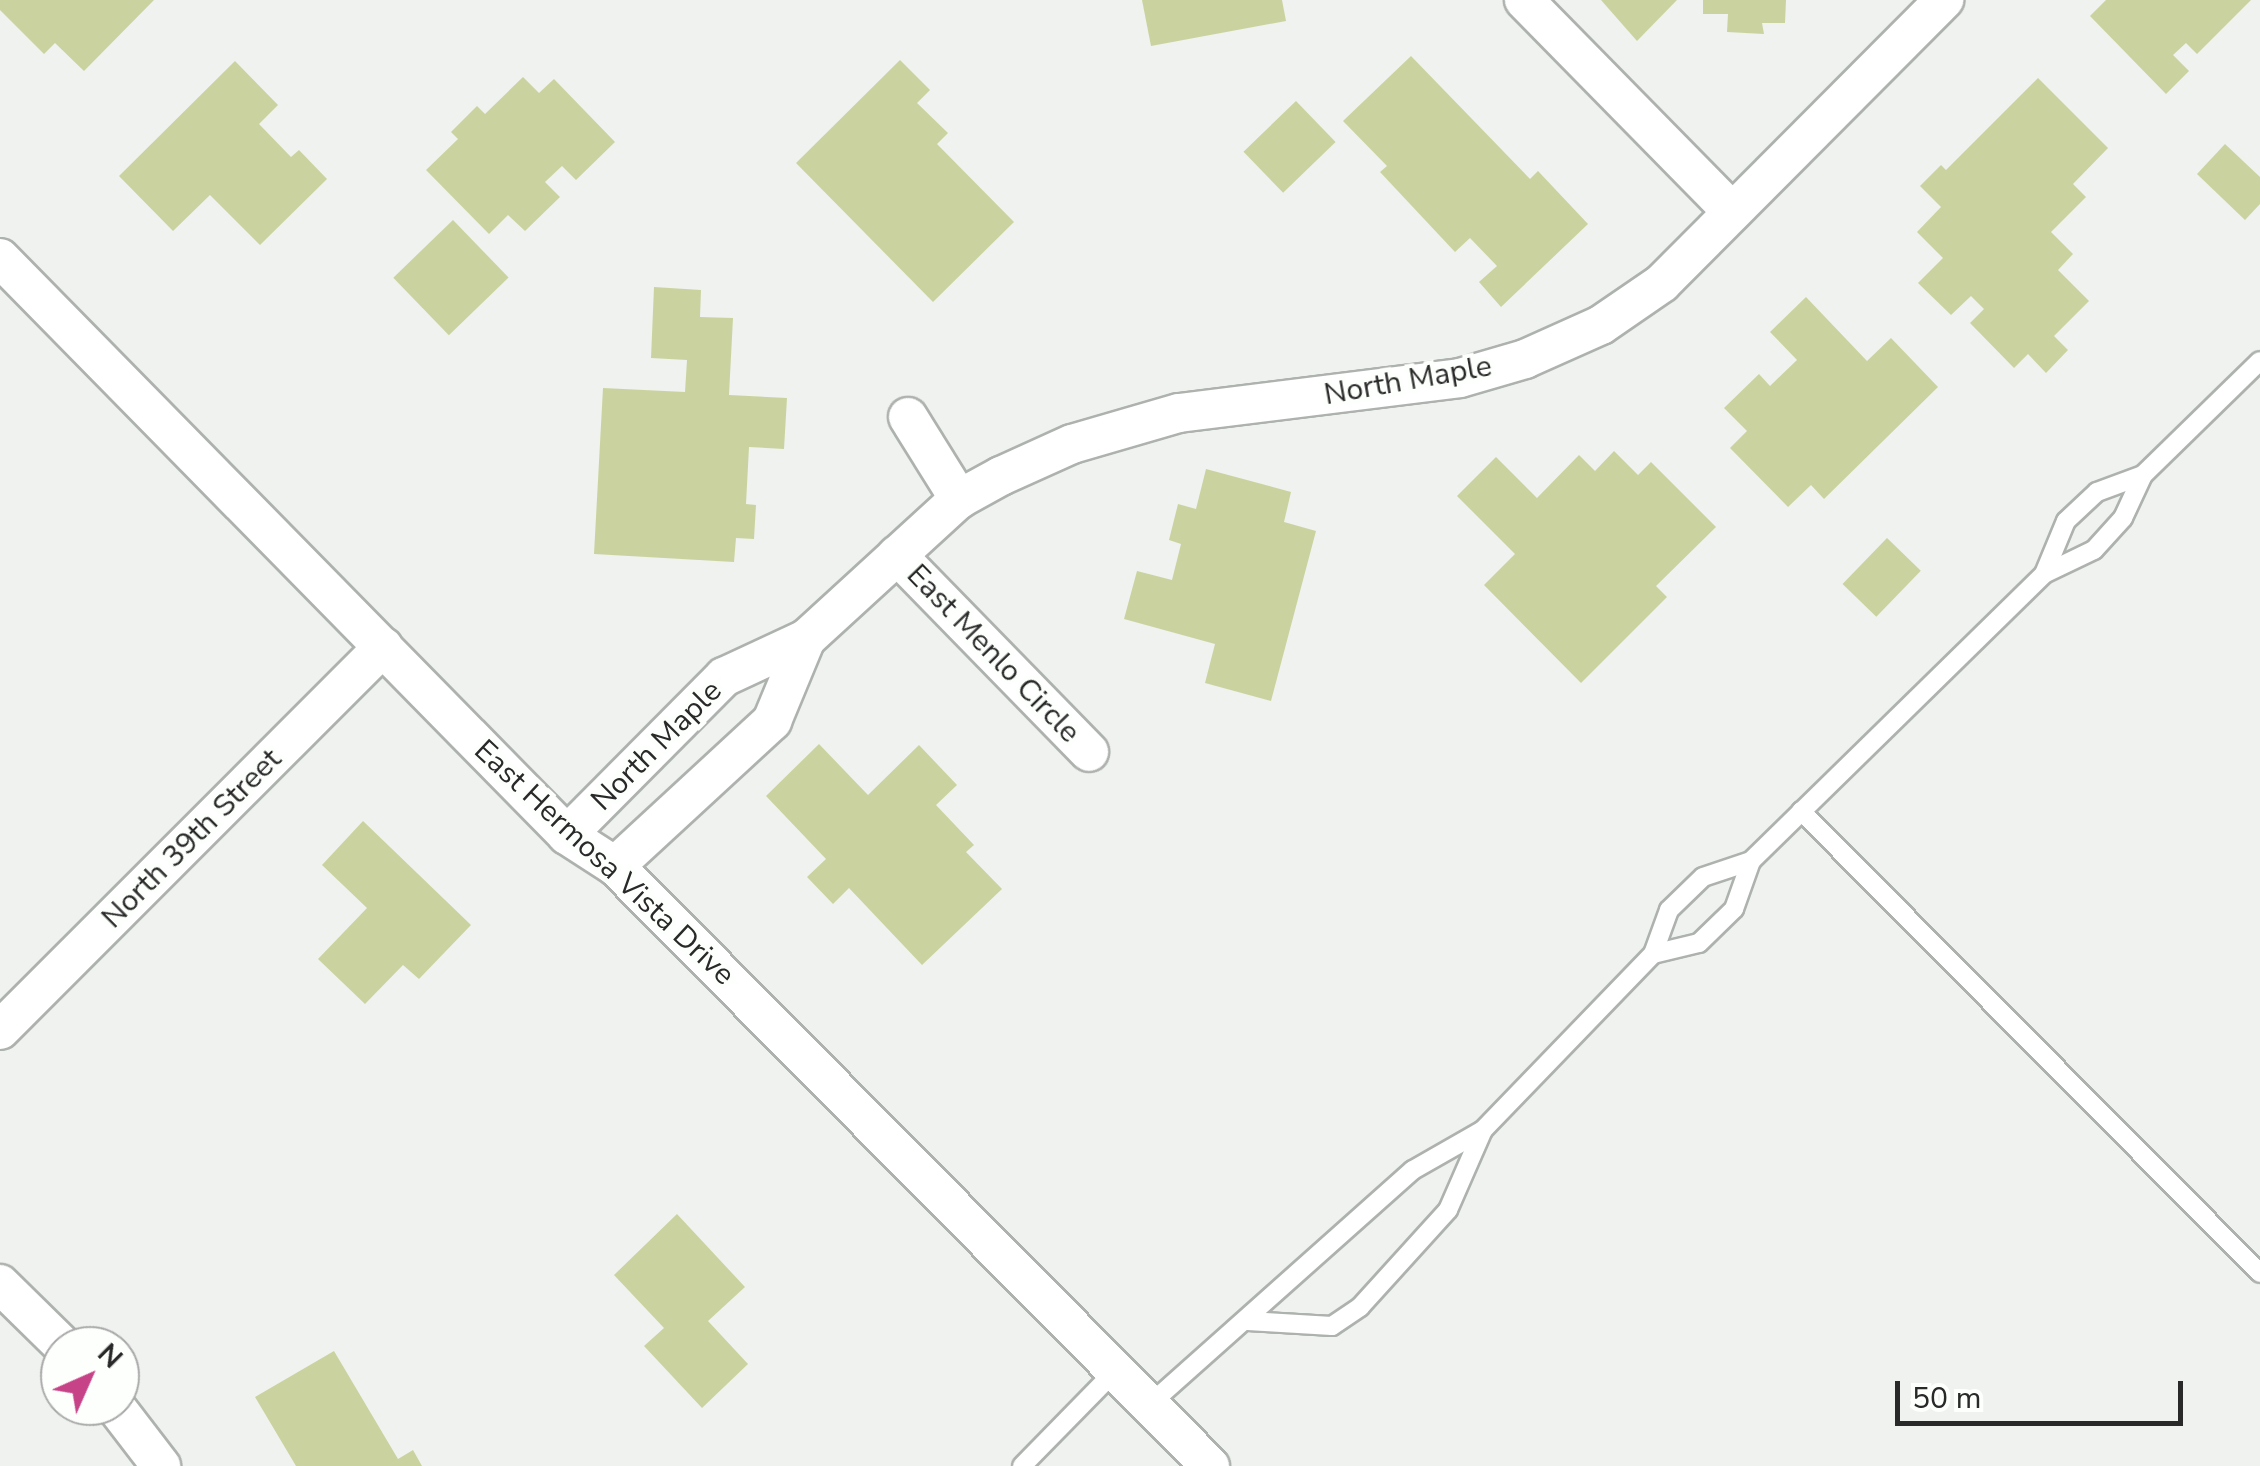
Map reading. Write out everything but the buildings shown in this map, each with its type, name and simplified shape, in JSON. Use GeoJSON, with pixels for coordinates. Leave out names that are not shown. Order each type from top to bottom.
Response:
{"type":"FeatureCollection","features":[{"type":"Feature","properties":{"kind":"street"},"geometry":{"type":"LineString","coordinates":[[1524,0],[1732,212]]}},
{"type":"Feature","properties":{"kind":"street","name":"North Maple"},"geometry":{"type":"LineString","coordinates":[[568,835],[724,677],[806,639],[959,499],[1072,444],[1179,413],[1460,378],[1525,359],[1601,325],[1662,283],[1944,0]]}},
{"type":"Feature","properties":{"kind":"street","name":"East Hermosa Vista Drive"},"geometry":{"type":"LineString","coordinates":[[0,258],[568,835],[615,866],[1210,1466]]}},
{"type":"Feature","properties":{"kind":"street"},"geometry":{"type":"LineString","coordinates":[[908,417],[959,499]]}},
{"type":"Feature","properties":{"kind":"street","name":"East Menlo Circle"},"geometry":{"type":"LineString","coordinates":[[896,555],[1089,752]]}},
{"type":"Feature","properties":{"kind":"street","name":"North Maple"},"geometry":{"type":"LineString","coordinates":[[615,866],[772,721],[806,639]]}},
{"type":"Feature","properties":{"kind":"street","name":"North 39th Street"},"geometry":{"type":"LineString","coordinates":[[0,1030],[383,647]]}},
{"type":"Feature","properties":{"kind":"street"},"geometry":{"type":"LineString","coordinates":[[0,1284],[43,1326]]}},
{"type":"Feature","properties":{"kind":"street"},"geometry":{"type":"LineString","coordinates":[[130,1426],[161,1466]]}},
{"type":"Feature","properties":{"kind":"lane"},"geometry":{"type":"LineString","coordinates":[[1149,1405],[1248,1321],[1413,1170],[1483,1130],[1653,954],[1669,910],[1703,877],[1751,860],[2044,574],[2094,550],[2123,518],[2143,474],[2260,361]]}},
{"type":"Feature","properties":{"kind":"lane"},"geometry":{"type":"LineString","coordinates":[[2044,574],[2066,521],[2097,492],[2143,474]]}},
{"type":"Feature","properties":{"kind":"lane"},"geometry":{"type":"LineString","coordinates":[[1801,811],[2260,1273]]}},
{"type":"Feature","properties":{"kind":"lane"},"geometry":{"type":"LineString","coordinates":[[1653,954],[1700,943],[1734,908],[1751,860]]}},
{"type":"Feature","properties":{"kind":"lane"},"geometry":{"type":"LineString","coordinates":[[1248,1321],[1332,1326],[1360,1307],[1448,1210],[1483,1130]]}},
{"type":"Feature","properties":{"kind":"lane"},"geometry":{"type":"LineString","coordinates":[[1022,1466],[1116,1370]]}}]}
